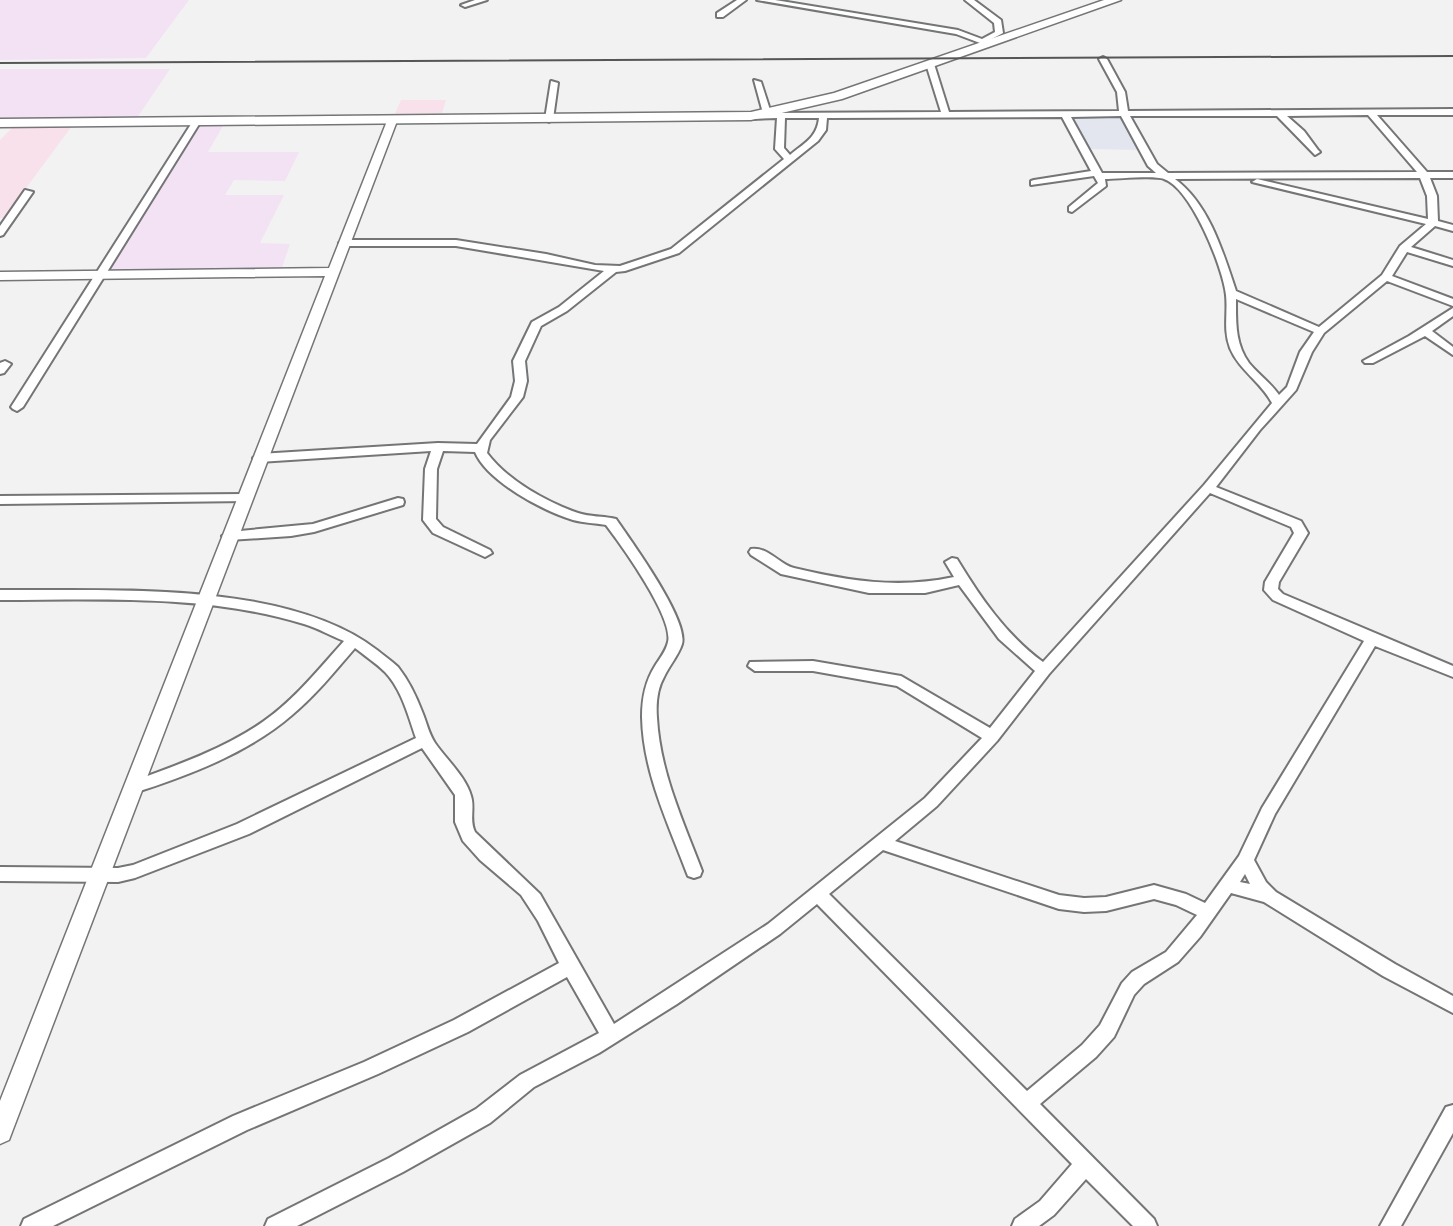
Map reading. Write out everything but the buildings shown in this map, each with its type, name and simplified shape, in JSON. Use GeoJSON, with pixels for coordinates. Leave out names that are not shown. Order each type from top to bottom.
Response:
{"type":"FeatureCollection","features":[{"type":"Feature","properties":{"kind":"main road"},"geometry":{"type":"LineString","coordinates":[[0,123],[751,116],[838,96],[1115,0]]}},
{"type":"Feature","properties":{"kind":"street"},"geometry":{"type":"LineString","coordinates":[[465,5],[483,0]]}},
{"type":"Feature","properties":{"kind":"street"},"geometry":{"type":"LineString","coordinates":[[720,15],[742,0]]}},
{"type":"Feature","properties":{"kind":"street"},"geometry":{"type":"LineString","coordinates":[[761,0],[958,32],[986,43],[999,33],[998,22],[969,0]]}},
{"type":"Feature","properties":{"kind":"street"},"geometry":{"type":"LineString","coordinates":[[1104,59],[1121,92],[1124,114],[1153,166],[1179,184],[1192,198],[1219,254],[1231,293],[1231,333],[1235,347],[1244,364],[1273,394],[1278,403]]}},
{"type":"Feature","properties":{"kind":"street"},"geometry":{"type":"LineString","coordinates":[[930,64],[946,115]]}},
{"type":"Feature","properties":{"kind":"street"},"geometry":{"type":"LineString","coordinates":[[757,82],[767,113]]}},
{"type":"Feature","properties":{"kind":"street"},"geometry":{"type":"LineString","coordinates":[[549,119],[554,83]]}},
{"type":"Feature","properties":{"kind":"street"},"geometry":{"type":"LineString","coordinates":[[751,116],[1453,112]]}},
{"type":"Feature","properties":{"kind":"street"},"geometry":{"type":"LineString","coordinates":[[1371,113],[1424,175],[1432,196],[1433,222]]}},
{"type":"Feature","properties":{"kind":"street"},"geometry":{"type":"LineString","coordinates":[[1065,114],[1099,174],[1102,187],[1072,209]]}},
{"type":"Feature","properties":{"kind":"street"},"geometry":{"type":"LineString","coordinates":[[1280,114],[1301,133],[1315,152]]}},
{"type":"Feature","properties":{"kind":"street"},"geometry":{"type":"LineString","coordinates":[[344,243],[456,243],[612,270],[640,264],[675,251],[816,139],[822,130],[823,116]]}},
{"type":"Feature","properties":{"kind":"street"},"geometry":{"type":"LineString","coordinates":[[781,117],[779,149],[789,159]]}},
{"type":"Feature","properties":{"kind":"street"},"geometry":{"type":"LineString","coordinates":[[16,407],[197,121]]}},
{"type":"Feature","properties":{"kind":"street"},"geometry":{"type":"LineString","coordinates":[[0,1132],[259,458],[392,121]]}},
{"type":"Feature","properties":{"kind":"street"},"geometry":{"type":"LineString","coordinates":[[1034,183],[1099,174],[1453,176]]}},
{"type":"Feature","properties":{"kind":"street"},"geometry":{"type":"LineString","coordinates":[[1231,176],[1453,228]]}},
{"type":"Feature","properties":{"kind":"street"},"geometry":{"type":"LineString","coordinates":[[0,233],[28,192]]}},
{"type":"Feature","properties":{"kind":"street"},"geometry":{"type":"LineString","coordinates":[[275,1226],[418,1153],[483,1116],[527,1081],[611,1036],[774,929],[882,843],[948,786],[992,737],[1044,670],[1208,488],[1297,381],[1306,352],[1320,331],[1386,277],[1404,248],[1433,222]]}},
{"type":"Feature","properties":{"kind":"street"},"geometry":{"type":"LineString","coordinates":[[1404,248],[1453,263]]}},
{"type":"Feature","properties":{"kind":"street"},"geometry":{"type":"LineString","coordinates":[[481,448],[517,397],[522,381],[519,361],[536,324],[563,309],[612,270]]}},
{"type":"Feature","properties":{"kind":"street"},"geometry":{"type":"LineString","coordinates":[[0,276],[332,272]]}},
{"type":"Feature","properties":{"kind":"street"},"geometry":{"type":"LineString","coordinates":[[1386,277],[1453,303]]}},
{"type":"Feature","properties":{"kind":"street"},"geometry":{"type":"LineString","coordinates":[[1231,293],[1320,331]]}},
{"type":"Feature","properties":{"kind":"street"},"geometry":{"type":"LineString","coordinates":[[1369,361],[1399,349],[1427,332],[1453,311]]}},
{"type":"Feature","properties":{"kind":"street"},"geometry":{"type":"LineString","coordinates":[[1427,332],[1453,352]]}},
{"type":"Feature","properties":{"kind":"street"},"geometry":{"type":"LineString","coordinates":[[259,458],[438,447],[481,448]]}},
{"type":"Feature","properties":{"kind":"street"},"geometry":{"type":"LineString","coordinates":[[438,447],[431,469],[429,520],[438,530],[485,553]]}},
{"type":"Feature","properties":{"kind":"street"},"geometry":{"type":"LineString","coordinates":[[481,448],[488,465],[519,487],[577,517],[611,522],[637,556],[662,604],[676,636],[674,646],[653,678],[650,693],[652,737],[659,782],[694,871]]}},
{"type":"Feature","properties":{"kind":"street"},"geometry":{"type":"LineString","coordinates":[[1208,488],[1296,524],[1301,533],[1272,582],[1272,590],[1278,597],[1453,672]]}},
{"type":"Feature","properties":{"kind":"street"},"geometry":{"type":"LineString","coordinates":[[0,500],[244,498]]}},
{"type":"Feature","properties":{"kind":"street"},"geometry":{"type":"LineString","coordinates":[[229,536],[291,533],[398,502]]}},
{"type":"Feature","properties":{"kind":"street"},"geometry":{"type":"LineString","coordinates":[[755,552],[786,571],[869,588],[925,588],[961,580]]}},
{"type":"Feature","properties":{"kind":"street"},"geometry":{"type":"LineString","coordinates":[[951,562],[961,580],[1016,650],[1044,670]]}},
{"type":"Feature","properties":{"kind":"street"},"geometry":{"type":"LineString","coordinates":[[0,595],[205,600],[273,611],[316,623],[370,648],[391,669],[409,697],[425,740],[463,794],[463,824],[469,835],[486,853],[525,885],[546,917],[570,966],[611,1036]]}},
{"type":"Feature","properties":{"kind":"street"},"geometry":{"type":"LineString","coordinates":[[1026,1104],[1089,1051],[1107,1031],[1128,989],[1138,978],[1172,957],[1208,912],[1246,860],[1268,812],[1371,639]]}},
{"type":"Feature","properties":{"kind":"street"},"geometry":{"type":"LineString","coordinates":[[134,787],[185,768],[252,735],[285,713],[353,640]]}},
{"type":"Feature","properties":{"kind":"street"},"geometry":{"type":"LineString","coordinates":[[755,666],[813,666],[901,681],[992,737]]}},
{"type":"Feature","properties":{"kind":"street"},"geometry":{"type":"LineString","coordinates":[[0,874],[99,875],[135,872],[243,829],[425,740]]}},
{"type":"Feature","properties":{"kind":"street"},"geometry":{"type":"LineString","coordinates":[[882,843],[1059,902],[1106,904],[1154,892],[1180,899],[1208,912]]}},
{"type":"Feature","properties":{"kind":"street"},"geometry":{"type":"LineString","coordinates":[[1246,860],[1260,887],[1270,897],[1389,970],[1453,1005]]}},
{"type":"Feature","properties":{"kind":"street"},"geometry":{"type":"LineString","coordinates":[[1226,885],[1270,897]]}},
{"type":"Feature","properties":{"kind":"street"},"geometry":{"type":"LineString","coordinates":[[818,894],[1147,1226]]}},
{"type":"Feature","properties":{"kind":"street"},"geometry":{"type":"LineString","coordinates":[[31,1226],[240,1123],[372,1068],[461,1026],[570,966]]}},
{"type":"Feature","properties":{"kind":"street"},"geometry":{"type":"LineString","coordinates":[[1390,1226],[1453,1114]]}},
{"type":"Feature","properties":{"kind":"street"},"geometry":{"type":"LineString","coordinates":[[1022,1226],[1047,1208],[1085,1165]]}},
{"type":"Feature","properties":{"kind":"shaded area"},"geometry":{"type":"Polygon","coordinates":[[[0,0],[189,0],[146,58],[0,60],[0,0]]]}},
{"type":"Feature","properties":{"kind":"shaded area"},"geometry":{"type":"Polygon","coordinates":[[[0,69],[170,69],[137,118],[0,118],[0,69]]]}},
{"type":"Feature","properties":{"kind":"shaded area"},"geometry":{"type":"Polygon","coordinates":[[[401,100],[446,100],[442,113],[395,114],[401,100]]]}},
{"type":"Feature","properties":{"kind":"shaded area"},"geometry":{"type":"Polygon","coordinates":[[[1122,116],[1137,150],[1089,149],[1071,117],[1122,116]]]}},
{"type":"Feature","properties":{"kind":"shaded area"},"geometry":{"type":"Polygon","coordinates":[[[200,125],[223,126],[208,152],[299,152],[285,181],[234,180],[225,195],[284,195],[260,243],[290,244],[282,268],[109,272],[200,125]]]}},
{"type":"Feature","properties":{"kind":"shaded area"},"geometry":{"type":"Polygon","coordinates":[[[14,126],[72,126],[4,218],[0,218],[0,140],[14,126]]]}},
{"type":"Feature","properties":{"kind":"railway"},"geometry":{"type":"LineString","coordinates":[[0,63],[1453,56]]}}]}
